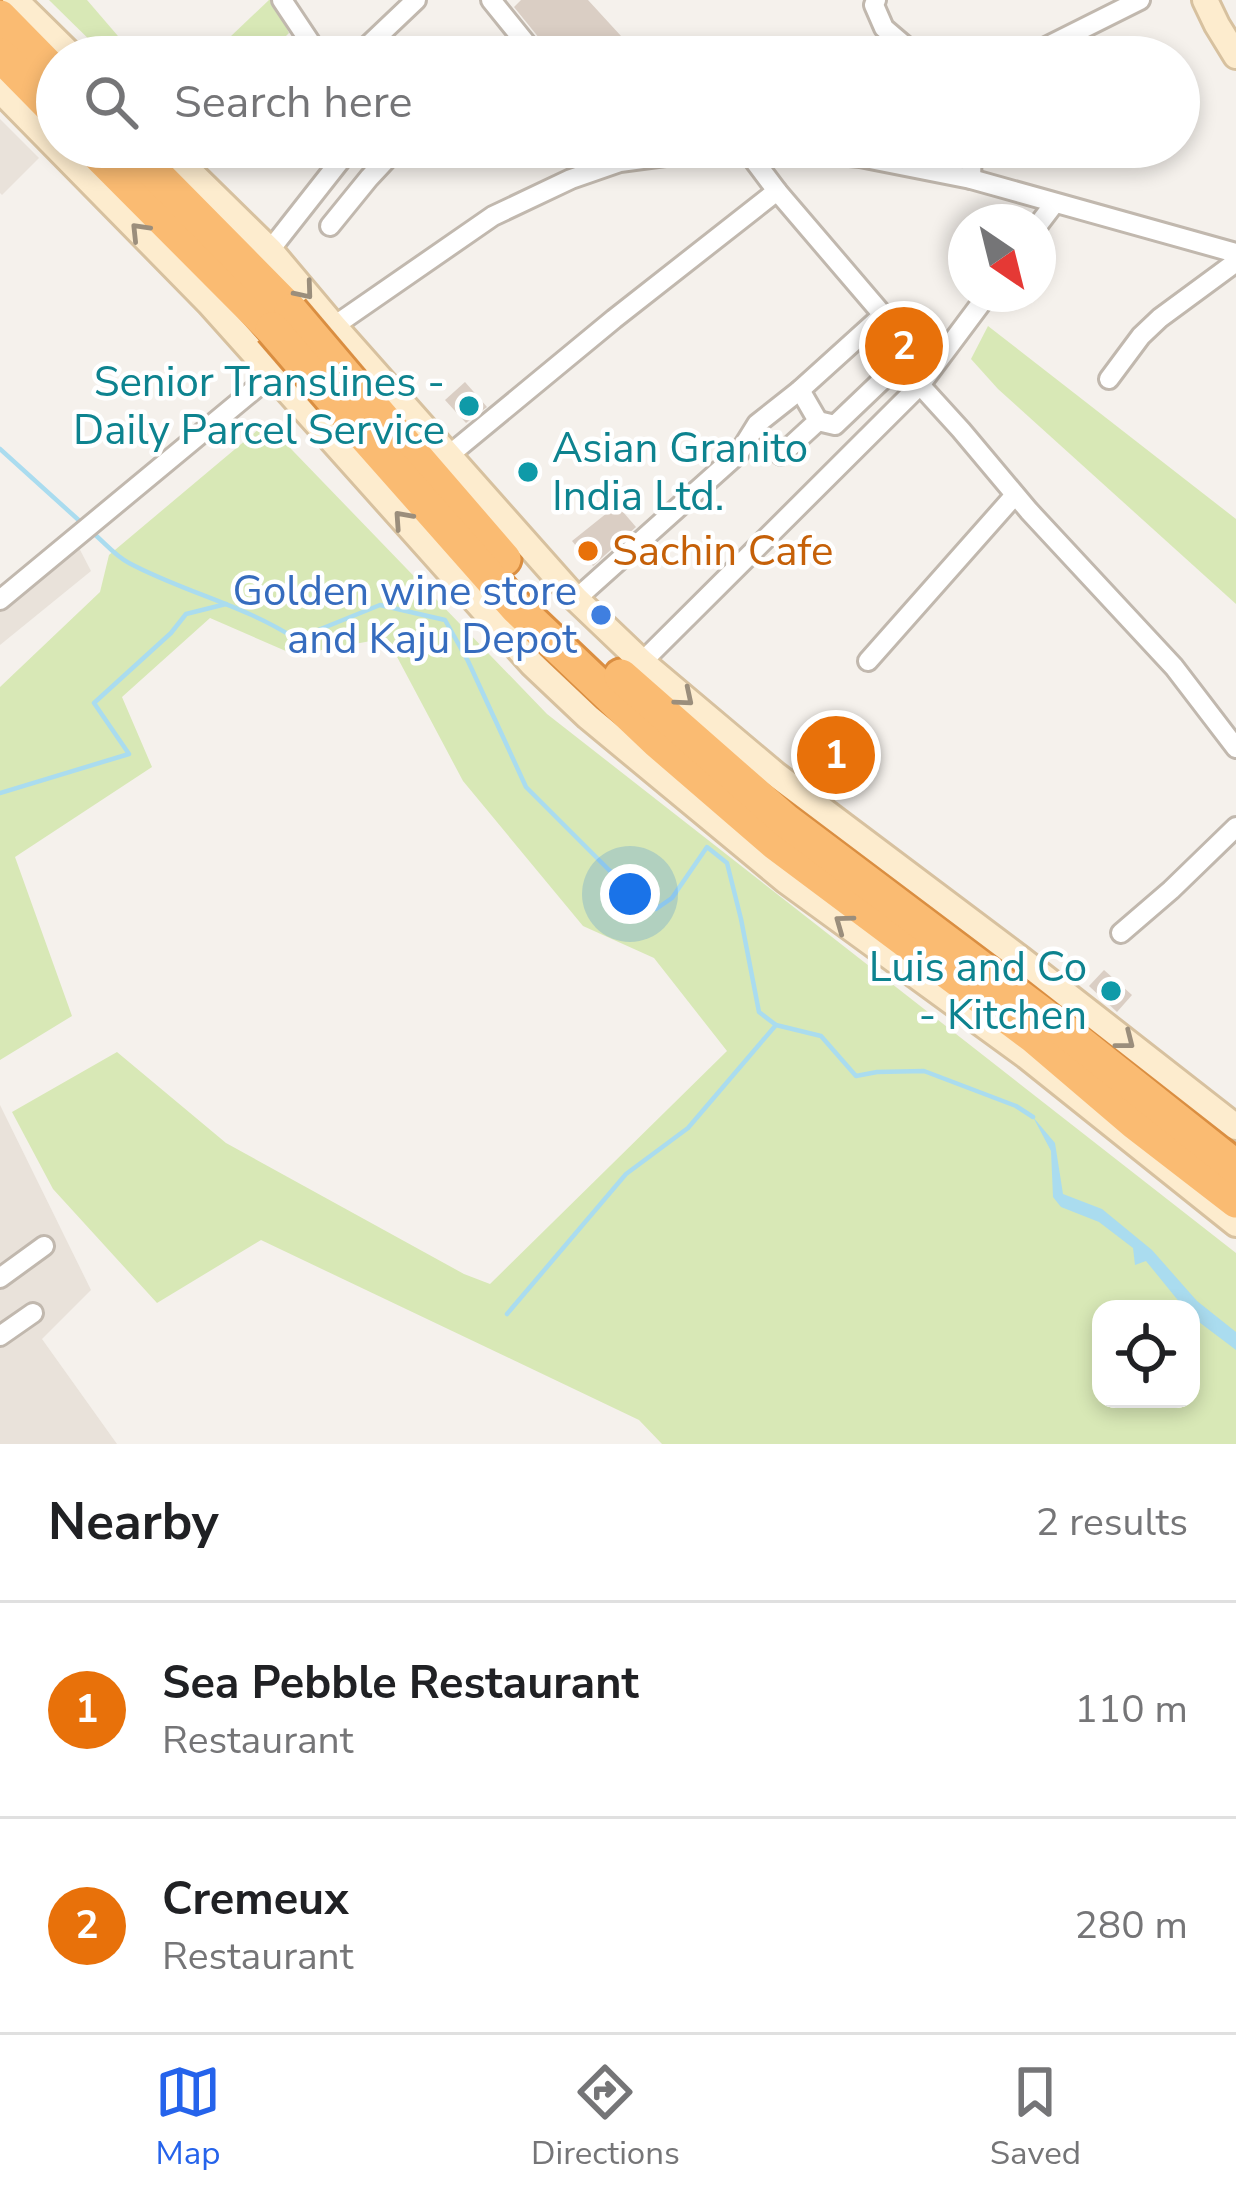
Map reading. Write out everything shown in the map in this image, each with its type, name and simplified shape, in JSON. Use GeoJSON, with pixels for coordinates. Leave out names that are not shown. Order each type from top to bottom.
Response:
{"type":"FeatureCollection","features":[{"type":"Feature","properties":{"kind":"highway"},"geometry":{"type":"LineString","coordinates":[[0,17],[36,54]]}},
{"type":"Feature","properties":{"kind":"highway"},"geometry":{"type":"LineString","coordinates":[[0,56],[36,92]]}},
{"type":"Feature","properties":{"kind":"highway"},"geometry":{"type":"LineString","coordinates":[[114,168],[282,320]]}},
{"type":"Feature","properties":{"kind":"highway"},"geometry":{"type":"LineString","coordinates":[[147,168],[343,392],[518,608],[658,742],[775,843],[1033,1036],[1236,1202]]}},
{"type":"Feature","properties":{"kind":"highway"},"geometry":{"type":"LineString","coordinates":[[343,392],[539,599],[651,704],[785,820],[1065,1030],[1236,1167]]}},
{"type":"Feature","properties":{"kind":"street"},"geometry":{"type":"LineString","coordinates":[[15,0],[52,36]]}},
{"type":"Feature","properties":{"kind":"street"},"geometry":{"type":"LineString","coordinates":[[282,0],[306,36]]}},
{"type":"Feature","properties":{"kind":"street"},"geometry":{"type":"LineString","coordinates":[[378,36],[416,0]]}},
{"type":"Feature","properties":{"kind":"street"},"geometry":{"type":"LineString","coordinates":[[491,0],[520,36]]}},
{"type":"Feature","properties":{"kind":"street"},"geometry":{"type":"LineString","coordinates":[[876,0],[884,28],[893,36]]}},
{"type":"Feature","properties":{"kind":"street"},"geometry":{"type":"LineString","coordinates":[[1069,36],[1140,0]]}},
{"type":"Feature","properties":{"kind":"street"},"geometry":{"type":"LineString","coordinates":[[1205,0],[1236,56]]}},
{"type":"Feature","properties":{"kind":"street"},"geometry":{"type":"LineString","coordinates":[[0,90],[36,127]]}},
{"type":"Feature","properties":{"kind":"street"},"geometry":{"type":"LineString","coordinates":[[77,168],[209,303],[532,664],[588,717],[786,881],[1026,1056],[1236,1224]]}},
{"type":"Feature","properties":{"kind":"street"},"geometry":{"type":"LineString","coordinates":[[186,168],[270,250],[576,599],[642,662],[775,774],[1236,1127]]}},
{"type":"Feature","properties":{"kind":"street"},"geometry":{"type":"LineString","coordinates":[[270,250],[334,168]]}},
{"type":"Feature","properties":{"kind":"street"},"geometry":{"type":"LineString","coordinates":[[330,226],[378,168]]}},
{"type":"Feature","properties":{"kind":"street"},"geometry":{"type":"LineString","coordinates":[[0,600],[333,325],[493,216],[590,168]]}},
{"type":"Feature","properties":{"kind":"street"},"geometry":{"type":"LineString","coordinates":[[576,599],[739,454],[757,424],[883,315],[759,168]]}},
{"type":"Feature","properties":{"kind":"street"},"geometry":{"type":"LineString","coordinates":[[916,168],[1054,204]]}},
{"type":"Feature","properties":{"kind":"street"},"geometry":{"type":"LineString","coordinates":[[971,168],[971,179]]}},
{"type":"Feature","properties":{"kind":"street"},"geometry":{"type":"LineString","coordinates":[[448,456],[776,191]]}},
{"type":"Feature","properties":{"kind":"street"},"geometry":{"type":"LineString","coordinates":[[1056,205],[1236,257]]}},
{"type":"Feature","properties":{"kind":"street"},"geometry":{"type":"LineString","coordinates":[[1108,379],[1160,318],[1236,257]]}},
{"type":"Feature","properties":{"kind":"street"},"geometry":{"type":"LineString","coordinates":[[642,662],[920,385],[975,312]]}},
{"type":"Feature","properties":{"kind":"street"},"geometry":{"type":"LineString","coordinates":[[800,390],[818,421],[835,425],[900,362],[1174,667],[1236,748]]}},
{"type":"Feature","properties":{"kind":"street"},"geometry":{"type":"LineString","coordinates":[[781,455],[818,421]]}},
{"type":"Feature","properties":{"kind":"street"},"geometry":{"type":"LineString","coordinates":[[868,661],[1015,495]]}},
{"type":"Feature","properties":{"kind":"street"},"geometry":{"type":"LineString","coordinates":[[1121,933],[1236,827]]}},
{"type":"Feature","properties":{"kind":"street"},"geometry":{"type":"LineString","coordinates":[[0,1278],[44,1246]]}},
{"type":"Feature","properties":{"kind":"street"},"geometry":{"type":"LineString","coordinates":[[0,1336],[34,1313]]}},
{"type":"Feature","properties":{"kind":"shaded area"},"geometry":{"type":"Polygon","coordinates":[[[0,119],[36,155],[36,161],[0,193],[0,119]]]}},
{"type":"Feature","properties":{"kind":"shaded area"},"geometry":{"type":"Polygon","coordinates":[[[78,546],[91,571],[0,645],[0,610],[78,546]]]}},
{"type":"Feature","properties":{"kind":"shaded area"},"geometry":{"type":"Polygon","coordinates":[[[0,1105],[91,1290],[42,1339],[117,1444],[0,1444],[0,1105]]]}},
{"type":"Feature","properties":{"kind":"green space"},"geometry":{"type":"Polygon","coordinates":[[[49,0],[87,0],[118,36],[86,36],[49,0]]]}},
{"type":"Feature","properties":{"kind":"green space"},"geometry":{"type":"Polygon","coordinates":[[[269,0],[289,33],[286,36],[231,36],[269,0]]]}},
{"type":"Feature","properties":{"kind":"green space"},"geometry":{"type":"Polygon","coordinates":[[[988,326],[1236,519],[1236,604],[998,389],[971,359],[988,326]]]}},
{"type":"Feature","properties":{"kind":"green space"},"geometry":{"type":"Polygon","coordinates":[[[266,423],[547,714],[1236,1253],[1236,1444],[662,1444],[639,1420],[261,1240],[157,1303],[53,1189],[12,1112],[117,1052],[226,1143],[490,1284],[727,1051],[654,958],[583,926],[463,781],[387,638],[295,655],[210,618],[122,697],[152,767],[15,857],[72,1016],[0,1060],[0,687],[100,592],[109,555],[266,423]]]}},
{"type":"Feature","properties":{"kind":"water"},"geometry":{"type":"Polygon","coordinates":[[[1033,1117],[1055,1143],[1063,1194],[1102,1209],[1152,1250],[1196,1300],[1178,1300],[1146,1261],[1135,1265],[1133,1248],[1099,1222],[1061,1207],[1053,1197],[1051,1151],[1033,1117]]]}},
{"type":"Feature","properties":{"kind":"water"},"geometry":{"type":"Polygon","coordinates":[[[1200,1303],[1236,1332],[1236,1350],[1200,1323],[1200,1303]]]}},
{"type":"Feature","properties":{"kind":"building"},"geometry":{"type":"Polygon","coordinates":[[[521,0],[588,0],[621,36],[537,36],[514,7],[521,0]]]}},
{"type":"Feature","properties":{"kind":"building","name":"Senior Translines - Daily Parcel Service"},"geometry":{"type":"Polygon","coordinates":[[[465,382],[487,407],[466,423],[445,400],[465,382]]]}},
{"type":"Feature","properties":{"kind":"building"},"geometry":{"type":"Polygon","coordinates":[[[617,505],[636,527],[593,566],[572,541],[617,505]]]}},
{"type":"Feature","properties":{"kind":"building","name":"Luis and Co - Kitchen"},"geometry":{"type":"Polygon","coordinates":[[[1104,970],[1132,995],[1117,1012],[1089,986],[1104,970]]]}},
{"type":"Feature","properties":{"kind":"waterway"},"geometry":{"type":"LineString","coordinates":[[0,449],[83,524]]}},
{"type":"Feature","properties":{"kind":"waterway"},"geometry":{"type":"LineString","coordinates":[[92,532],[129,563],[296,639],[380,605],[445,620],[526,787],[609,870],[656,909],[672,898],[707,847],[727,863],[759,1012],[776,1025],[821,1036],[856,1076],[924,1071],[1033,1117]]}},
{"type":"Feature","properties":{"kind":"waterway"},"geometry":{"type":"LineString","coordinates":[[0,793],[129,754],[94,703],[186,614],[226,604]]}},
{"type":"Feature","properties":{"kind":"waterway"},"geometry":{"type":"LineString","coordinates":[[507,1314],[626,1174],[688,1128],[776,1025]]}},
{"type":"Feature","properties":{"kind":"place","name":"Cremeux"},"geometry":{"type":"Point","coordinates":[904,346]}},
{"type":"Feature","properties":{"kind":"place","name":"Senior Translines - Daily Parcel Service"},"geometry":{"type":"Point","coordinates":[469,406]}},
{"type":"Feature","properties":{"kind":"place","name":"Asian Granito India Ltd."},"geometry":{"type":"Point","coordinates":[528,472]}},
{"type":"Feature","properties":{"kind":"place","name":"Sachin Cafe"},"geometry":{"type":"Point","coordinates":[588,551]}},
{"type":"Feature","properties":{"kind":"place","name":"Golden wine store and Kaju Depot"},"geometry":{"type":"Point","coordinates":[601,615]}},
{"type":"Feature","properties":{"kind":"place","name":"Sea Pebble Restaurant"},"geometry":{"type":"Point","coordinates":[836,755]}},
{"type":"Feature","properties":{"kind":"place","name":"Luis and Co - Kitchen"},"geometry":{"type":"Point","coordinates":[1111,991]}}]}
